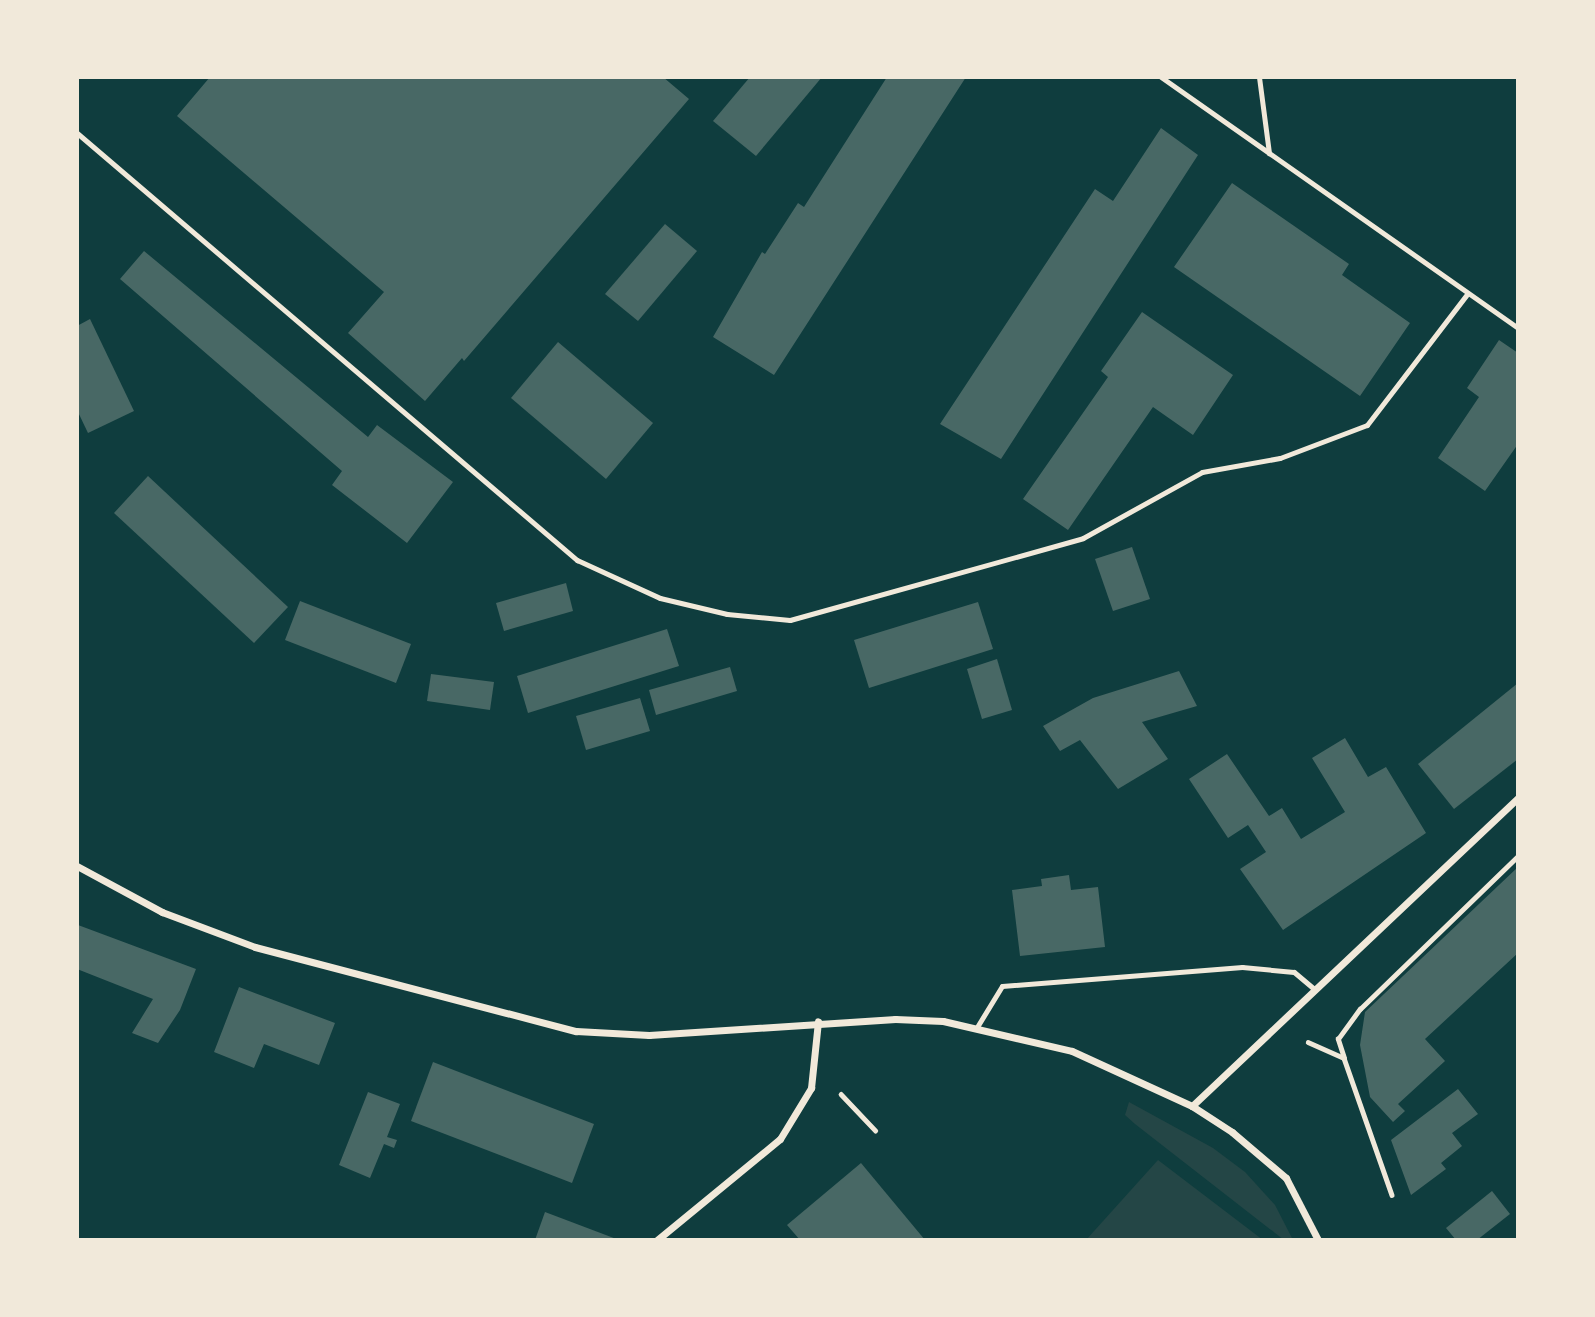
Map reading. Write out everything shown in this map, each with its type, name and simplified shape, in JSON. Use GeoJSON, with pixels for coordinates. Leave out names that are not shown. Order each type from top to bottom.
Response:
{"type":"FeatureCollection","features":[{"type":"Feature","properties":{"kind":"street"},"geometry":{"type":"LineString","coordinates":[[1192,1106],[1518,798]]}},
{"type":"Feature","properties":{"kind":"street"},"geometry":{"type":"LineString","coordinates":[[77,866],[162,912],[255,947],[576,1031],[649,1035],[818,1021],[943,1021],[1072,1051],[1192,1106],[1232,1132],[1286,1178],[1318,1240]]}},
{"type":"Feature","properties":{"kind":"street"},"geometry":{"type":"LineString","coordinates":[[657,1240],[780,1139],[811,1088],[818,1021]]}},
{"type":"Feature","properties":{"kind":"lane"},"geometry":{"type":"LineString","coordinates":[[1161,77],[1518,328]]}},
{"type":"Feature","properties":{"kind":"lane"},"geometry":{"type":"LineString","coordinates":[[1259,77],[1269,153]]}},
{"type":"Feature","properties":{"kind":"lane"},"geometry":{"type":"LineString","coordinates":[[77,133],[578,560],[660,598],[727,614],[790,620],[1083,538],[1202,472],[1280,458],[1367,425],[1468,293]]}},
{"type":"Feature","properties":{"kind":"lane"},"geometry":{"type":"LineString","coordinates":[[977,1027],[1002,985],[1242,967],[1294,972],[1314,989]]}},
{"type":"Feature","properties":{"kind":"path"},"geometry":{"type":"LineString","coordinates":[[1392,1195],[1338,1039],[1360,1010],[1518,856]]}},
{"type":"Feature","properties":{"kind":"path"},"geometry":{"type":"LineString","coordinates":[[1308,1042],[1344,1058]]}},
{"type":"Feature","properties":{"kind":"path"},"geometry":{"type":"LineString","coordinates":[[841,1094],[875,1130]]}},
{"type":"Feature","properties":{"kind":"shaded area"},"geometry":{"type":"Polygon","coordinates":[[[1129,1102],[1213,1148],[1245,1172],[1275,1205],[1293,1240],[1284,1240],[1135,1124],[1125,1115],[1129,1102]]]}},
{"type":"Feature","properties":{"kind":"shaded area"},"geometry":{"type":"Polygon","coordinates":[[[1158,1160],[1263,1240],[1086,1240],[1158,1160]]]}},
{"type":"Feature","properties":{"kind":"building"},"geometry":{"type":"Polygon","coordinates":[[[210,77],[663,77],[689,99],[464,361],[462,358],[425,401],[348,333],[384,292],[177,116],[210,77]]]}},
{"type":"Feature","properties":{"kind":"building"},"geometry":{"type":"Polygon","coordinates":[[[750,77],[822,77],[756,156],[713,121],[750,77]]]}},
{"type":"Feature","properties":{"kind":"building"},"geometry":{"type":"Polygon","coordinates":[[[887,77],[966,77],[774,375],[713,337],[762,252],[765,254],[798,203],[804,207],[887,77]]]}},
{"type":"Feature","properties":{"kind":"building"},"geometry":{"type":"Polygon","coordinates":[[[1161,128],[1198,155],[1001,459],[940,424],[1095,189],[1113,201],[1161,128]]]}},
{"type":"Feature","properties":{"kind":"building"},"geometry":{"type":"Polygon","coordinates":[[[1232,183],[1349,264],[1342,275],[1410,323],[1360,396],[1174,267],[1232,183]]]}},
{"type":"Feature","properties":{"kind":"building"},"geometry":{"type":"Polygon","coordinates":[[[665,224],[697,251],[638,321],[605,294],[665,224]]]}},
{"type":"Feature","properties":{"kind":"building"},"geometry":{"type":"Polygon","coordinates":[[[144,251],[368,437],[377,425],[453,482],[407,543],[332,485],[342,471],[120,279],[144,251]]]}},
{"type":"Feature","properties":{"kind":"building"},"geometry":{"type":"Polygon","coordinates":[[[1142,312],[1233,375],[1193,435],[1153,407],[1068,530],[1023,499],[1108,377],[1101,371],[1142,312]]]}},
{"type":"Feature","properties":{"kind":"building"},"geometry":{"type":"Polygon","coordinates":[[[90,319],[134,411],[88,433],[77,410],[77,326],[90,319]]]}},
{"type":"Feature","properties":{"kind":"building"},"geometry":{"type":"Polygon","coordinates":[[[1499,340],[1518,353],[1518,444],[1485,491],[1438,458],[1479,397],[1467,388],[1499,340]]]}},
{"type":"Feature","properties":{"kind":"building"},"geometry":{"type":"Polygon","coordinates":[[[558,342],[653,423],[606,479],[511,398],[558,342]]]}},
{"type":"Feature","properties":{"kind":"building"},"geometry":{"type":"Polygon","coordinates":[[[148,476],[288,607],[254,643],[114,513],[148,476]]]}},
{"type":"Feature","properties":{"kind":"building"},"geometry":{"type":"Polygon","coordinates":[[[1132,547],[1150,599],[1113,611],[1095,559],[1132,547]]]}},
{"type":"Feature","properties":{"kind":"building"},"geometry":{"type":"Polygon","coordinates":[[[566,583],[573,611],[504,631],[496,603],[566,583]]]}},
{"type":"Feature","properties":{"kind":"building"},"geometry":{"type":"Polygon","coordinates":[[[300,601],[411,644],[396,683],[285,640],[300,601]]]}},
{"type":"Feature","properties":{"kind":"building"},"geometry":{"type":"Polygon","coordinates":[[[978,602],[993,649],[869,688],[854,640],[978,602]]]}},
{"type":"Feature","properties":{"kind":"building"},"geometry":{"type":"Polygon","coordinates":[[[667,629],[679,666],[528,713],[517,676],[667,629]]]}},
{"type":"Feature","properties":{"kind":"building"},"geometry":{"type":"Polygon","coordinates":[[[997,659],[1012,710],[982,719],[967,669],[997,659]]]}},
{"type":"Feature","properties":{"kind":"building"},"geometry":{"type":"Polygon","coordinates":[[[730,667],[737,691],[656,715],[649,690],[730,667]]]}},
{"type":"Feature","properties":{"kind":"building"},"geometry":{"type":"Polygon","coordinates":[[[1179,671],[1197,706],[1142,722],[1168,759],[1118,789],[1080,740],[1060,751],[1043,726],[1093,698],[1179,671]]]}},
{"type":"Feature","properties":{"kind":"building"},"geometry":{"type":"Polygon","coordinates":[[[431,674],[494,682],[490,710],[427,701],[431,674]]]}},
{"type":"Feature","properties":{"kind":"building"},"geometry":{"type":"Polygon","coordinates":[[[1518,683],[1518,759],[1454,809],[1418,764],[1518,683]]]}},
{"type":"Feature","properties":{"kind":"building"},"geometry":{"type":"Polygon","coordinates":[[[640,698],[650,731],[586,750],[576,716],[640,698]]]}},
{"type":"Feature","properties":{"kind":"building"},"geometry":{"type":"Polygon","coordinates":[[[1345,738],[1368,777],[1386,767],[1426,833],[1283,930],[1240,869],[1266,852],[1248,825],[1228,838],[1189,779],[1227,754],[1269,816],[1282,808],[1301,839],[1345,812],[1312,758],[1345,738]]]}},
{"type":"Feature","properties":{"kind":"building"},"geometry":{"type":"Polygon","coordinates":[[[1518,867],[1518,953],[1425,1039],[1445,1061],[1398,1104],[1405,1111],[1393,1122],[1370,1097],[1360,1045],[1365,1012],[1518,867]]]}},
{"type":"Feature","properties":{"kind":"building"},"geometry":{"type":"Polygon","coordinates":[[[1069,875],[1071,890],[1098,887],[1105,947],[1020,956],[1012,890],[1042,886],[1041,879],[1069,875]]]}},
{"type":"Feature","properties":{"kind":"building"},"geometry":{"type":"Polygon","coordinates":[[[78,925],[196,969],[180,1010],[158,1043],[132,1033],[153,999],[77,969],[78,925]]]}},
{"type":"Feature","properties":{"kind":"building"},"geometry":{"type":"Polygon","coordinates":[[[239,987],[335,1023],[319,1065],[264,1044],[254,1068],[214,1052],[239,987]]]}},
{"type":"Feature","properties":{"kind":"building"},"geometry":{"type":"Polygon","coordinates":[[[433,1062],[594,1124],[572,1183],[411,1121],[433,1062]]]}},
{"type":"Feature","properties":{"kind":"building"},"geometry":{"type":"Polygon","coordinates":[[[1458,1089],[1478,1114],[1452,1133],[1462,1146],[1441,1163],[1446,1169],[1411,1195],[1391,1140],[1458,1089]]]}},
{"type":"Feature","properties":{"kind":"building"},"geometry":{"type":"Polygon","coordinates":[[[368,1092],[400,1104],[387,1137],[397,1140],[394,1148],[384,1144],[370,1178],[339,1165],[368,1092]]]}},
{"type":"Feature","properties":{"kind":"building"},"geometry":{"type":"Polygon","coordinates":[[[861,1163],[925,1240],[800,1240],[787,1225],[861,1163]]]}},
{"type":"Feature","properties":{"kind":"building"},"geometry":{"type":"Polygon","coordinates":[[[1492,1191],[1510,1214],[1477,1240],[1456,1240],[1446,1228],[1492,1191]]]}},
{"type":"Feature","properties":{"kind":"building"},"geometry":{"type":"Polygon","coordinates":[[[545,1212],[619,1240],[535,1240],[545,1212]]]}}]}
